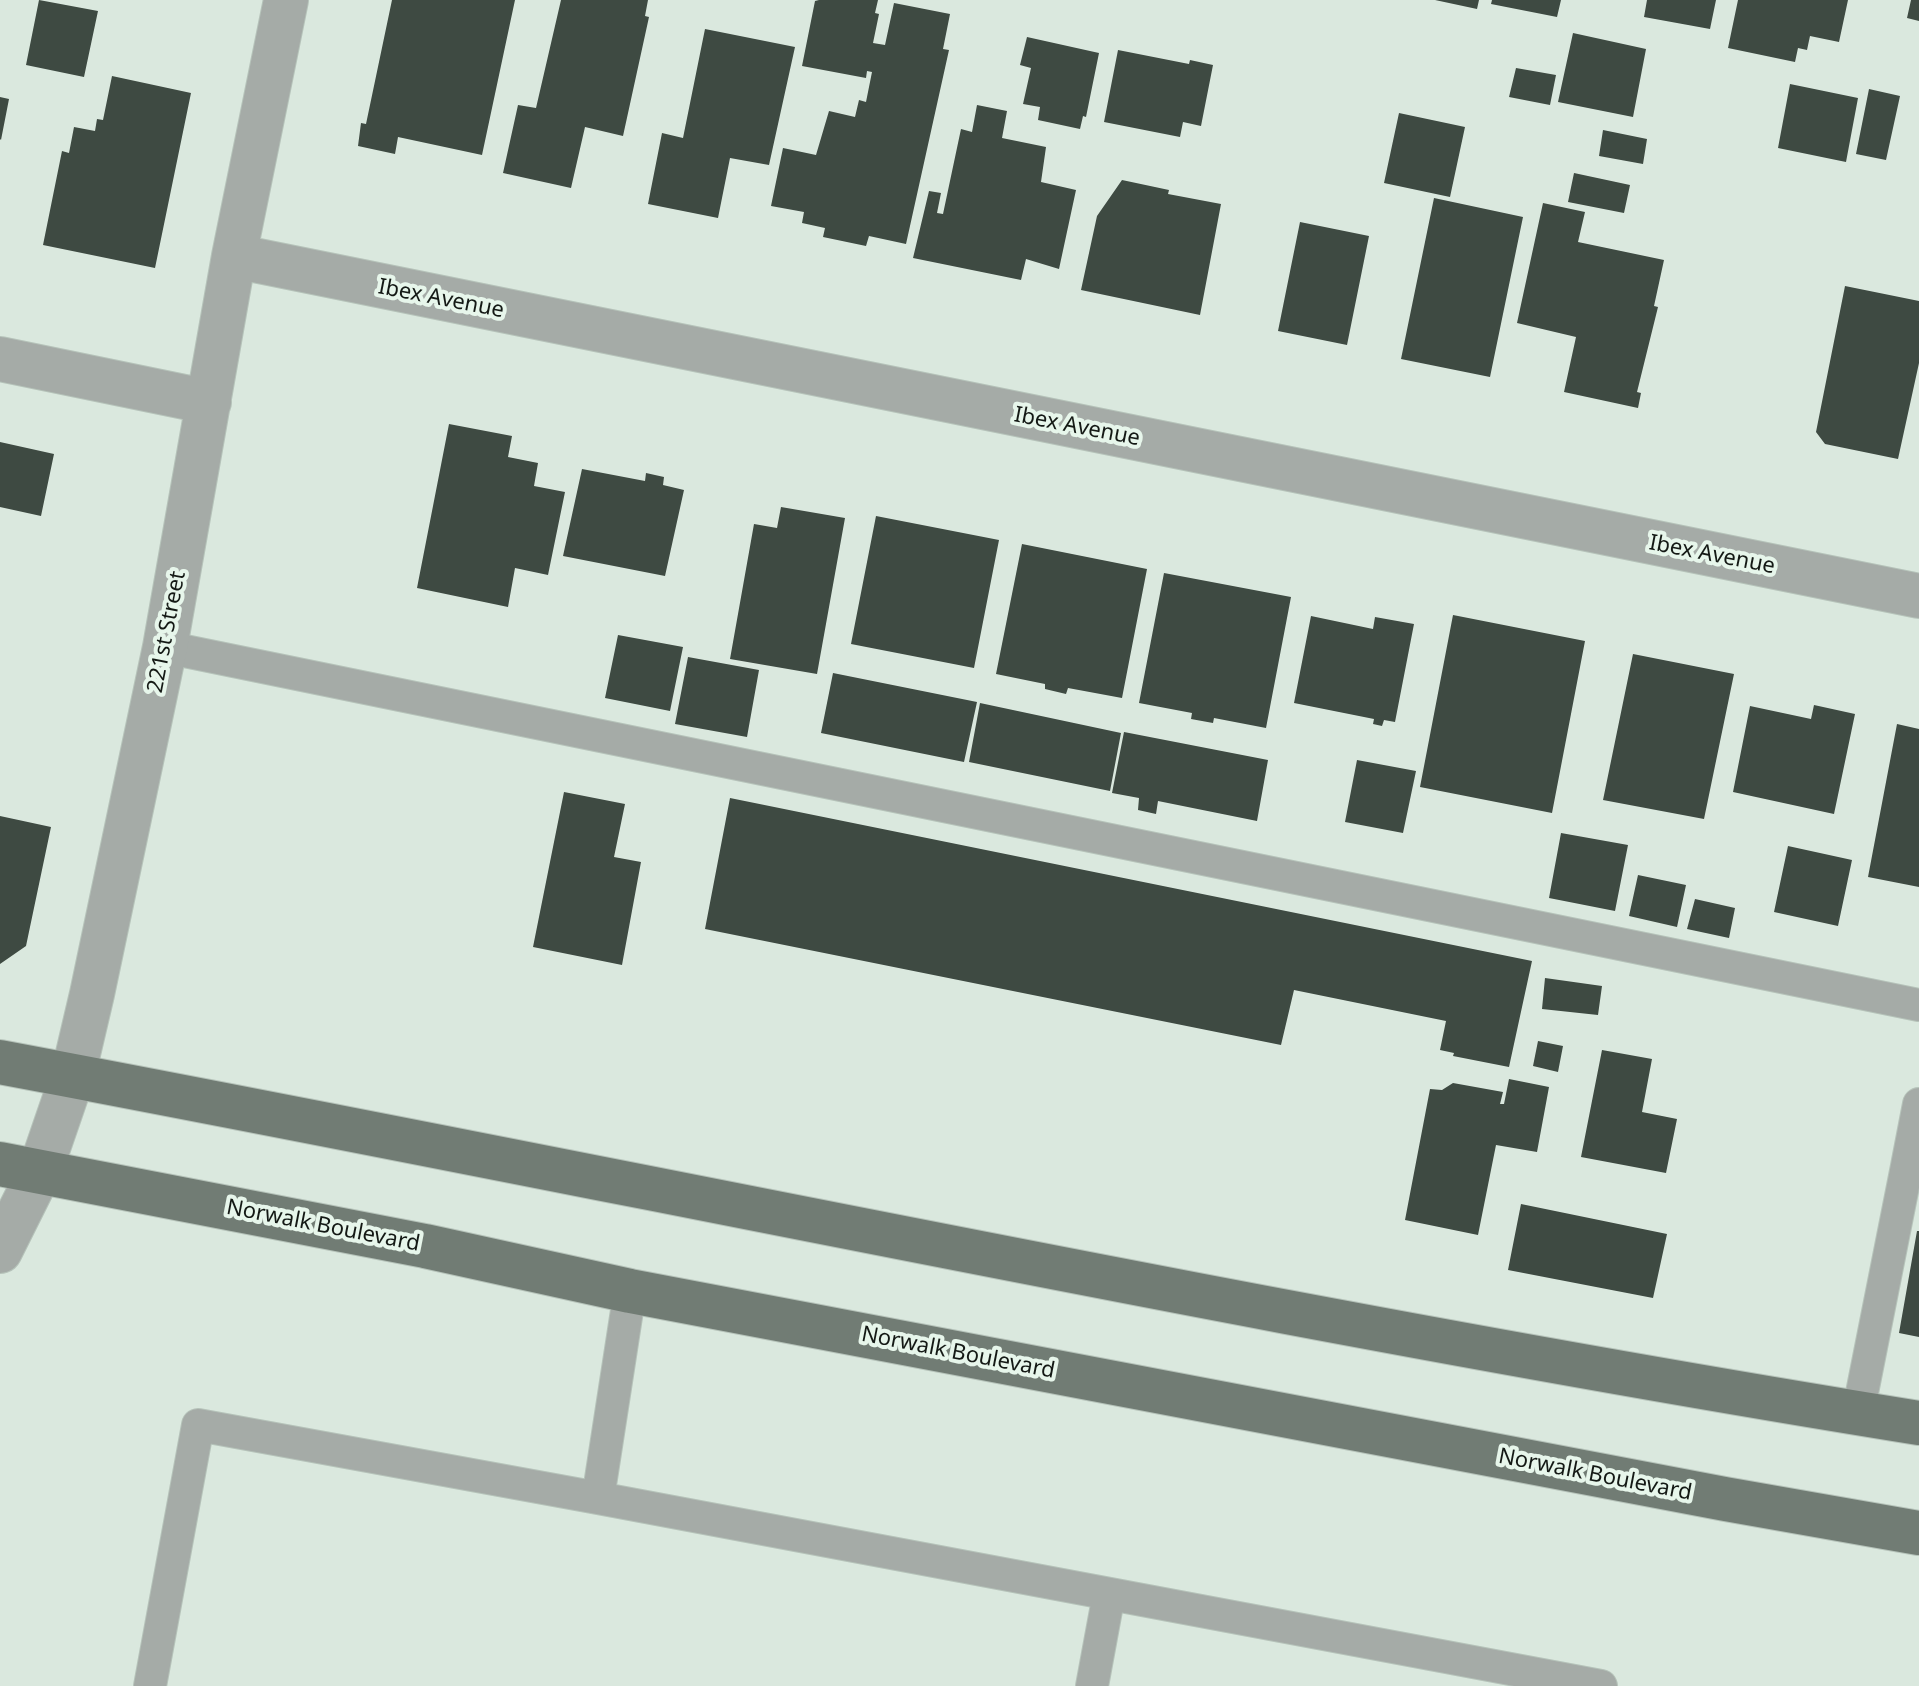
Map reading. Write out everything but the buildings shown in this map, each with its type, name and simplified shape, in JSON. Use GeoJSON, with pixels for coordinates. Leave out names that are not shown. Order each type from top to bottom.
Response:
{"type":"FeatureCollection","features":[{"type":"Feature","properties":{"kind":"main road"},"geometry":{"type":"LineString","coordinates":[[0,1062],[1547,1359],[1919,1423]]}},
{"type":"Feature","properties":{"kind":"main road","name":"Norwalk Boulevard"},"geometry":{"type":"LineString","coordinates":[[20,1167],[425,1246],[630,1291],[1919,1533]]}},
{"type":"Feature","properties":{"kind":"street","name":"221st Street"},"geometry":{"type":"LineString","coordinates":[[0,1251],[20,1167],[73,1075],[165,647],[234,256],[286,0]]}},
{"type":"Feature","properties":{"kind":"street","name":"Ibex Avenue"},"geometry":{"type":"LineString","coordinates":[[234,256],[1919,596]]}},
{"type":"Feature","properties":{"kind":"street"},"geometry":{"type":"LineString","coordinates":[[0,359],[209,402]]}},
{"type":"Feature","properties":{"kind":"lane"},"geometry":{"type":"LineString","coordinates":[[165,647],[1919,1005]]}},
{"type":"Feature","properties":{"kind":"lane"},"geometry":{"type":"LineString","coordinates":[[1858,1413],[1913,1167],[1919,1104]]}},
{"type":"Feature","properties":{"kind":"lane"},"geometry":{"type":"LineString","coordinates":[[598,1498],[630,1291]]}},
{"type":"Feature","properties":{"kind":"lane"},"geometry":{"type":"LineString","coordinates":[[150,1686],[198,1425],[1601,1686]]}},
{"type":"Feature","properties":{"kind":"lane"},"geometry":{"type":"LineString","coordinates":[[1092,1686],[1109,1594]]}}]}
